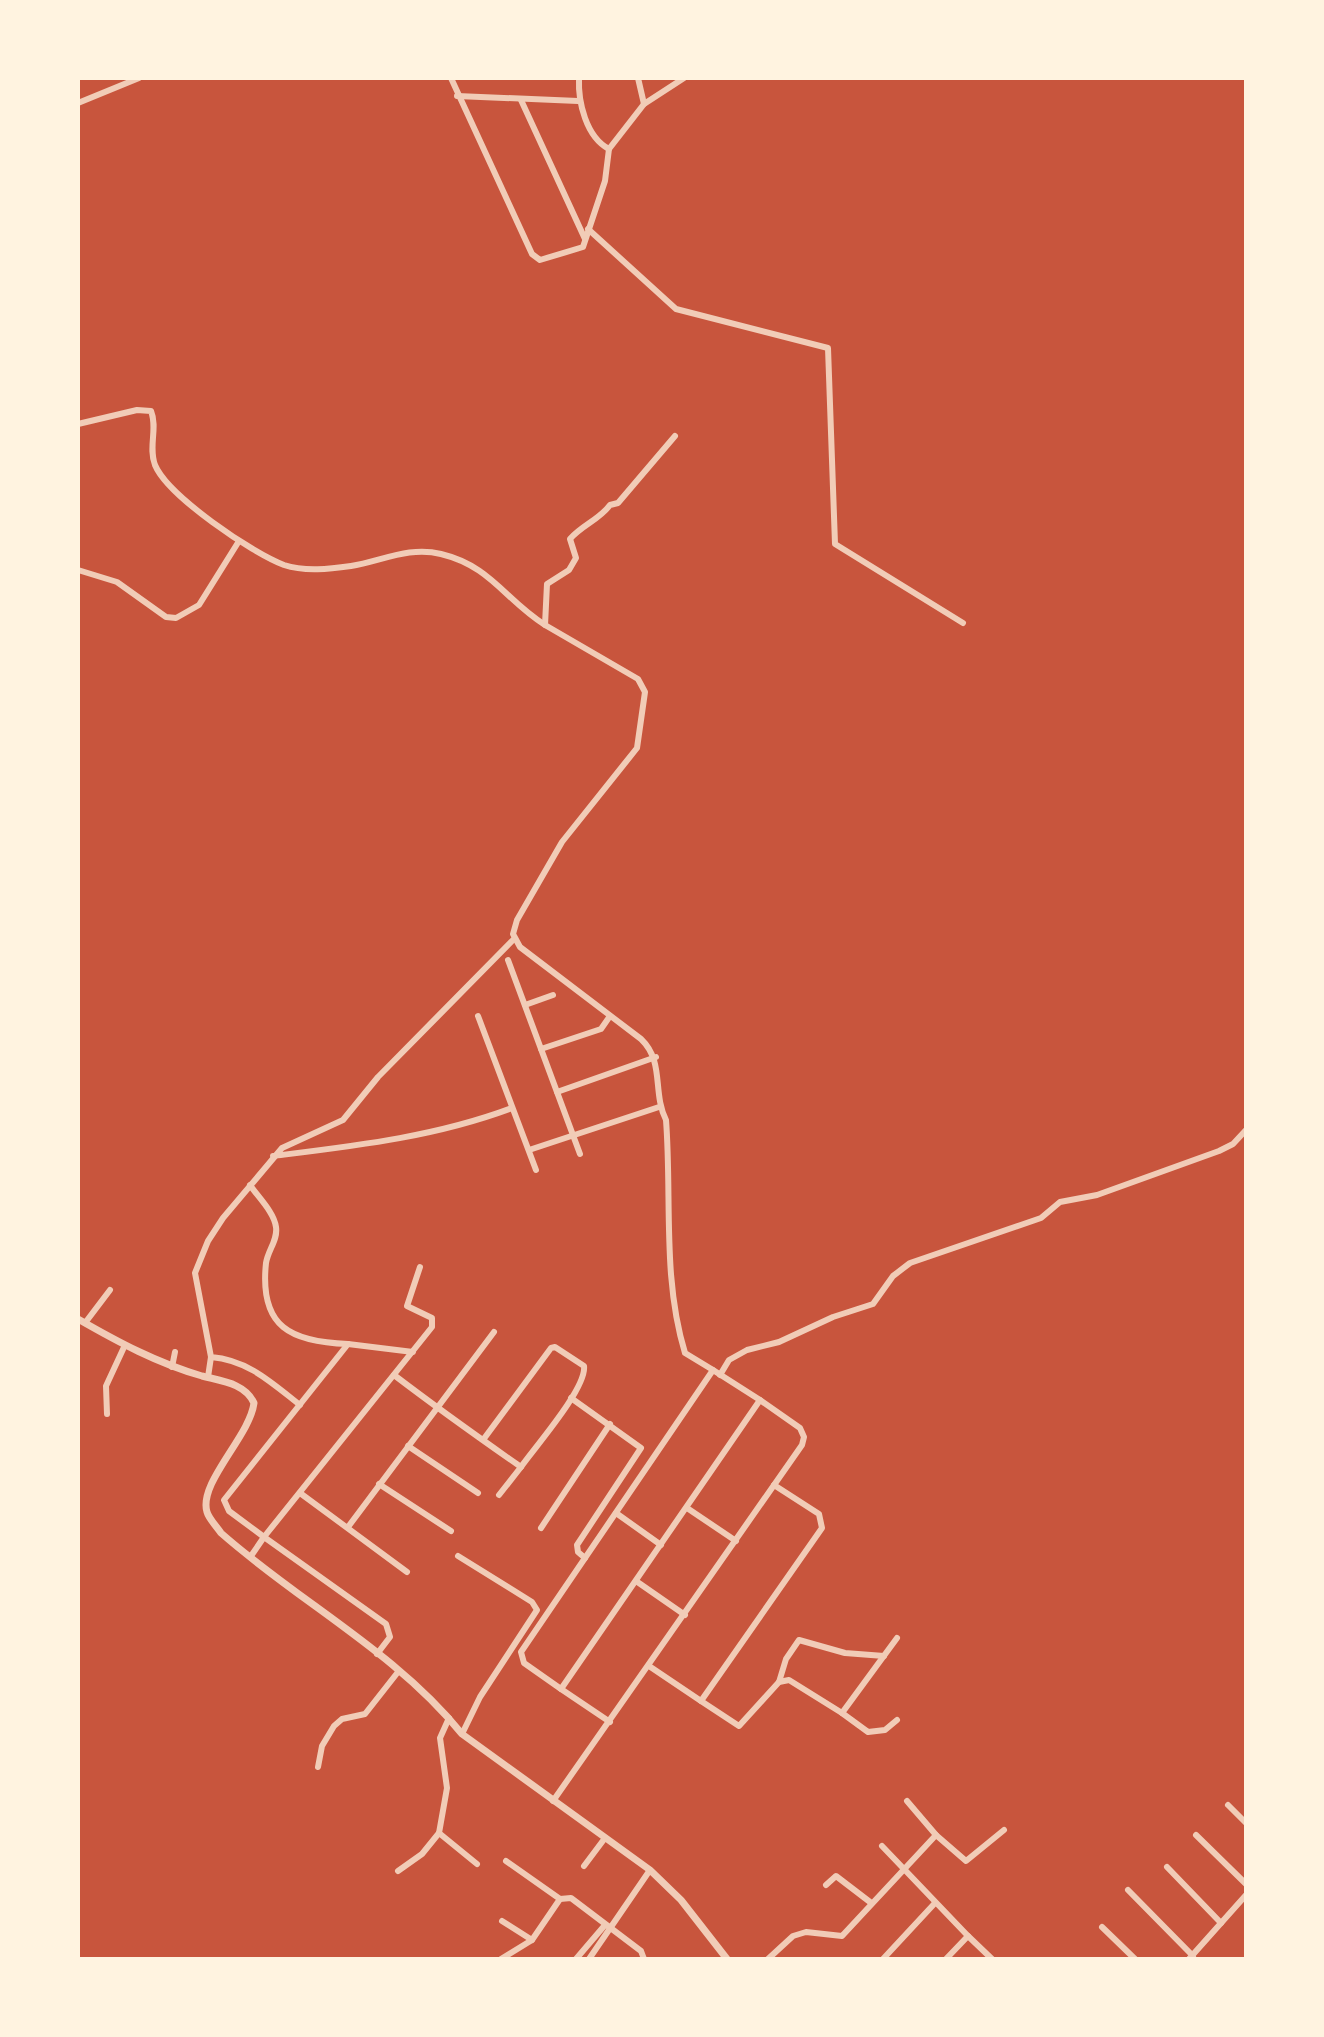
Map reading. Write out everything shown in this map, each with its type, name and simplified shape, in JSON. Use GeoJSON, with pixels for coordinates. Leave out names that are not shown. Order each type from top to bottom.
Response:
{"type":"FeatureCollection","features":[{"type":"Feature","properties":{"kind":"street"},"geometry":{"type":"LineString","coordinates":[[78,103],[139,78]]}},
{"type":"Feature","properties":{"kind":"street"},"geometry":{"type":"LineString","coordinates":[[451,78],[532,254],[540,260],[583,247],[605,181],[609,149],[644,104],[684,78]]}},
{"type":"Feature","properties":{"kind":"street"},"geometry":{"type":"LineString","coordinates":[[579,78],[578,101],[600,145],[609,149]]}},
{"type":"Feature","properties":{"kind":"street"},"geometry":{"type":"LineString","coordinates":[[638,78],[644,104]]}},
{"type":"Feature","properties":{"kind":"street"},"geometry":{"type":"LineString","coordinates":[[457,96],[578,101]]}},
{"type":"Feature","properties":{"kind":"street"},"geometry":{"type":"LineString","coordinates":[[521,100],[585,239]]}},
{"type":"Feature","properties":{"kind":"street"},"geometry":{"type":"LineString","coordinates":[[588,229],[676,309],[828,348],[835,544],[963,623]]}},
{"type":"Feature","properties":{"kind":"street"},"geometry":{"type":"LineString","coordinates":[[78,424],[137,410],[151,411],[154,463],[162,477],[182,498],[239,541],[286,565],[319,570],[354,566],[416,550],[442,554],[490,575],[519,608],[638,679],[645,692],[637,748],[550,861],[517,920],[514,939],[378,1077],[343,1120],[291,1141],[273,1156],[223,1218],[197,1262],[196,1286],[211,1357],[208,1377]]}},
{"type":"Feature","properties":{"kind":"street"},"geometry":{"type":"LineString","coordinates":[[545,625],[547,584],[569,570],[576,558],[570,539],[602,516],[610,505],[618,503],[675,436]]}},
{"type":"Feature","properties":{"kind":"street"},"geometry":{"type":"LineString","coordinates":[[78,570],[117,582],[166,617],[176,618],[199,605],[239,541]]}},
{"type":"Feature","properties":{"kind":"street"},"geometry":{"type":"LineString","coordinates":[[514,939],[641,1039],[656,1057],[659,1107],[666,1120],[670,1253],[685,1353],[800,1428],[804,1437],[685,1615],[553,1801]]}},
{"type":"Feature","properties":{"kind":"street"},"geometry":{"type":"LineString","coordinates":[[508,960],[580,1154]]}},
{"type":"Feature","properties":{"kind":"street"},"geometry":{"type":"LineString","coordinates":[[525,1005],[553,995]]}},
{"type":"Feature","properties":{"kind":"street"},"geometry":{"type":"LineString","coordinates":[[478,1016],[536,1170]]}},
{"type":"Feature","properties":{"kind":"street"},"geometry":{"type":"LineString","coordinates":[[541,1049],[601,1029],[610,1016]]}},
{"type":"Feature","properties":{"kind":"street"},"geometry":{"type":"LineString","coordinates":[[557,1092],[656,1057]]}},
{"type":"Feature","properties":{"kind":"street"},"geometry":{"type":"LineString","coordinates":[[529,1150],[659,1107]]}},
{"type":"Feature","properties":{"kind":"street"},"geometry":{"type":"LineString","coordinates":[[273,1156],[416,1136],[470,1123],[512,1108]]}},
{"type":"Feature","properties":{"kind":"street"},"geometry":{"type":"LineString","coordinates":[[720,1375],[729,1360],[747,1350],[779,1342],[833,1317],[873,1304],[893,1276],[910,1263],[1041,1218],[1060,1202],[1097,1195],[1219,1151],[1233,1144],[1246,1130]]}},
{"type":"Feature","properties":{"kind":"street"},"geometry":{"type":"LineString","coordinates":[[250,1185],[275,1222],[275,1241],[266,1264],[270,1301],[279,1323],[298,1339],[413,1352]]}},
{"type":"Feature","properties":{"kind":"street"},"geometry":{"type":"LineString","coordinates":[[251,1556],[434,1323],[407,1306],[420,1267]]}},
{"type":"Feature","properties":{"kind":"street"},"geometry":{"type":"LineString","coordinates":[[110,1290],[81,1321],[172,1367],[234,1384],[246,1391],[254,1403],[247,1427],[213,1483],[207,1512],[221,1533],[377,1654],[449,1718],[462,1734],[650,1870],[681,1900],[727,1959]]}},
{"type":"Feature","properties":{"kind":"street"},"geometry":{"type":"LineString","coordinates":[[348,1527],[494,1332]]}},
{"type":"Feature","properties":{"kind":"street"},"geometry":{"type":"LineString","coordinates":[[348,1344],[224,1500],[229,1511],[386,1624],[390,1637],[377,1654]]}},
{"type":"Feature","properties":{"kind":"street"},"geometry":{"type":"LineString","coordinates":[[107,1414],[106,1386],[125,1345]]}},
{"type":"Feature","properties":{"kind":"street"},"geometry":{"type":"LineString","coordinates":[[483,1440],[553,1347],[584,1366],[585,1374],[571,1398],[499,1495]]}},
{"type":"Feature","properties":{"kind":"street"},"geometry":{"type":"LineString","coordinates":[[172,1367],[175,1352]]}},
{"type":"Feature","properties":{"kind":"street"},"geometry":{"type":"LineString","coordinates":[[211,1357],[238,1362],[259,1373],[300,1405]]}},
{"type":"Feature","properties":{"kind":"street"},"geometry":{"type":"LineString","coordinates":[[610,1722],[524,1663],[519,1655],[713,1370]]}},
{"type":"Feature","properties":{"kind":"street"},"geometry":{"type":"LineString","coordinates":[[394,1375],[521,1467]]}},
{"type":"Feature","properties":{"kind":"street"},"geometry":{"type":"LineString","coordinates":[[571,1398],[641,1448],[577,1545],[585,1558]]}},
{"type":"Feature","properties":{"kind":"street"},"geometry":{"type":"LineString","coordinates":[[561,1689],[760,1400]]}},
{"type":"Feature","properties":{"kind":"street"},"geometry":{"type":"LineString","coordinates":[[541,1528],[610,1424]]}},
{"type":"Feature","properties":{"kind":"street"},"geometry":{"type":"LineString","coordinates":[[223,1446],[232,1452]]}},
{"type":"Feature","properties":{"kind":"street"},"geometry":{"type":"LineString","coordinates":[[408,1446],[478,1493]]}},
{"type":"Feature","properties":{"kind":"street"},"geometry":{"type":"LineString","coordinates":[[379,1484],[451,1531]]}},
{"type":"Feature","properties":{"kind":"street"},"geometry":{"type":"LineString","coordinates":[[701,1701],[822,1528],[819,1514],[774,1485]]}},
{"type":"Feature","properties":{"kind":"street"},"geometry":{"type":"LineString","coordinates":[[300,1493],[407,1572]]}},
{"type":"Feature","properties":{"kind":"street"},"geometry":{"type":"LineString","coordinates":[[687,1508],[736,1541]]}},
{"type":"Feature","properties":{"kind":"street"},"geometry":{"type":"LineString","coordinates":[[616,1513],[661,1545]]}},
{"type":"Feature","properties":{"kind":"street"},"geometry":{"type":"LineString","coordinates":[[458,1556],[537,1608],[480,1697],[462,1734]]}},
{"type":"Feature","properties":{"kind":"street"},"geometry":{"type":"LineString","coordinates":[[636,1581],[685,1615]]}},
{"type":"Feature","properties":{"kind":"street"},"geometry":{"type":"LineString","coordinates":[[842,1713],[897,1638]]}},
{"type":"Feature","properties":{"kind":"street"},"geometry":{"type":"LineString","coordinates":[[649,1666],[739,1726],[779,1682],[786,1659],[799,1640],[845,1653],[884,1656]]}},
{"type":"Feature","properties":{"kind":"street"},"geometry":{"type":"LineString","coordinates":[[318,1767],[322,1746],[334,1726],[342,1719],[365,1714],[398,1672]]}},
{"type":"Feature","properties":{"kind":"street"},"geometry":{"type":"LineString","coordinates":[[779,1682],[789,1680],[796,1683],[868,1732],[885,1730],[897,1720]]}},
{"type":"Feature","properties":{"kind":"street"},"geometry":{"type":"LineString","coordinates":[[398,1871],[422,1854],[439,1833],[447,1788],[440,1738],[449,1718]]}},
{"type":"Feature","properties":{"kind":"street"},"geometry":{"type":"LineString","coordinates":[[907,1801],[936,1835],[966,1861],[1004,1830]]}},
{"type":"Feature","properties":{"kind":"street"},"geometry":{"type":"LineString","coordinates":[[1228,1805],[1246,1823]]}},
{"type":"Feature","properties":{"kind":"street"},"geometry":{"type":"LineString","coordinates":[[439,1833],[477,1864]]}},
{"type":"Feature","properties":{"kind":"street"},"geometry":{"type":"LineString","coordinates":[[768,1959],[793,1936],[806,1932],[818,1931],[838,1938],[936,1835]]}},
{"type":"Feature","properties":{"kind":"street"},"geometry":{"type":"LineString","coordinates":[[1196,1835],[1246,1884]]}},
{"type":"Feature","properties":{"kind":"street"},"geometry":{"type":"LineString","coordinates":[[584,1866],[605,1838]]}},
{"type":"Feature","properties":{"kind":"street"},"geometry":{"type":"LineString","coordinates":[[882,1846],[902,1870],[992,1959]]}},
{"type":"Feature","properties":{"kind":"street"},"geometry":{"type":"LineString","coordinates":[[506,1861],[560,1899],[571,1898],[641,1951],[644,1959]]}},
{"type":"Feature","properties":{"kind":"street"},"geometry":{"type":"LineString","coordinates":[[1167,1867],[1221,1923]]}},
{"type":"Feature","properties":{"kind":"street"},"geometry":{"type":"LineString","coordinates":[[589,1959],[612,1930],[615,1919],[650,1870]]}},
{"type":"Feature","properties":{"kind":"street"},"geometry":{"type":"LineString","coordinates":[[826,1885],[836,1876],[870,1902]]}},
{"type":"Feature","properties":{"kind":"street"},"geometry":{"type":"LineString","coordinates":[[1128,1890],[1191,1957],[1246,1895]]}},
{"type":"Feature","properties":{"kind":"street"},"geometry":{"type":"LineString","coordinates":[[501,1959],[532,1940],[560,1899]]}},
{"type":"Feature","properties":{"kind":"street"},"geometry":{"type":"LineString","coordinates":[[883,1959],[935,1903]]}},
{"type":"Feature","properties":{"kind":"street"},"geometry":{"type":"LineString","coordinates":[[576,1959],[605,1925],[615,1919]]}},
{"type":"Feature","properties":{"kind":"street"},"geometry":{"type":"LineString","coordinates":[[502,1921],[532,1940]]}},
{"type":"Feature","properties":{"kind":"street"},"geometry":{"type":"LineString","coordinates":[[1102,1927],[1135,1959]]}},
{"type":"Feature","properties":{"kind":"street"},"geometry":{"type":"LineString","coordinates":[[946,1959],[968,1936]]}}]}
